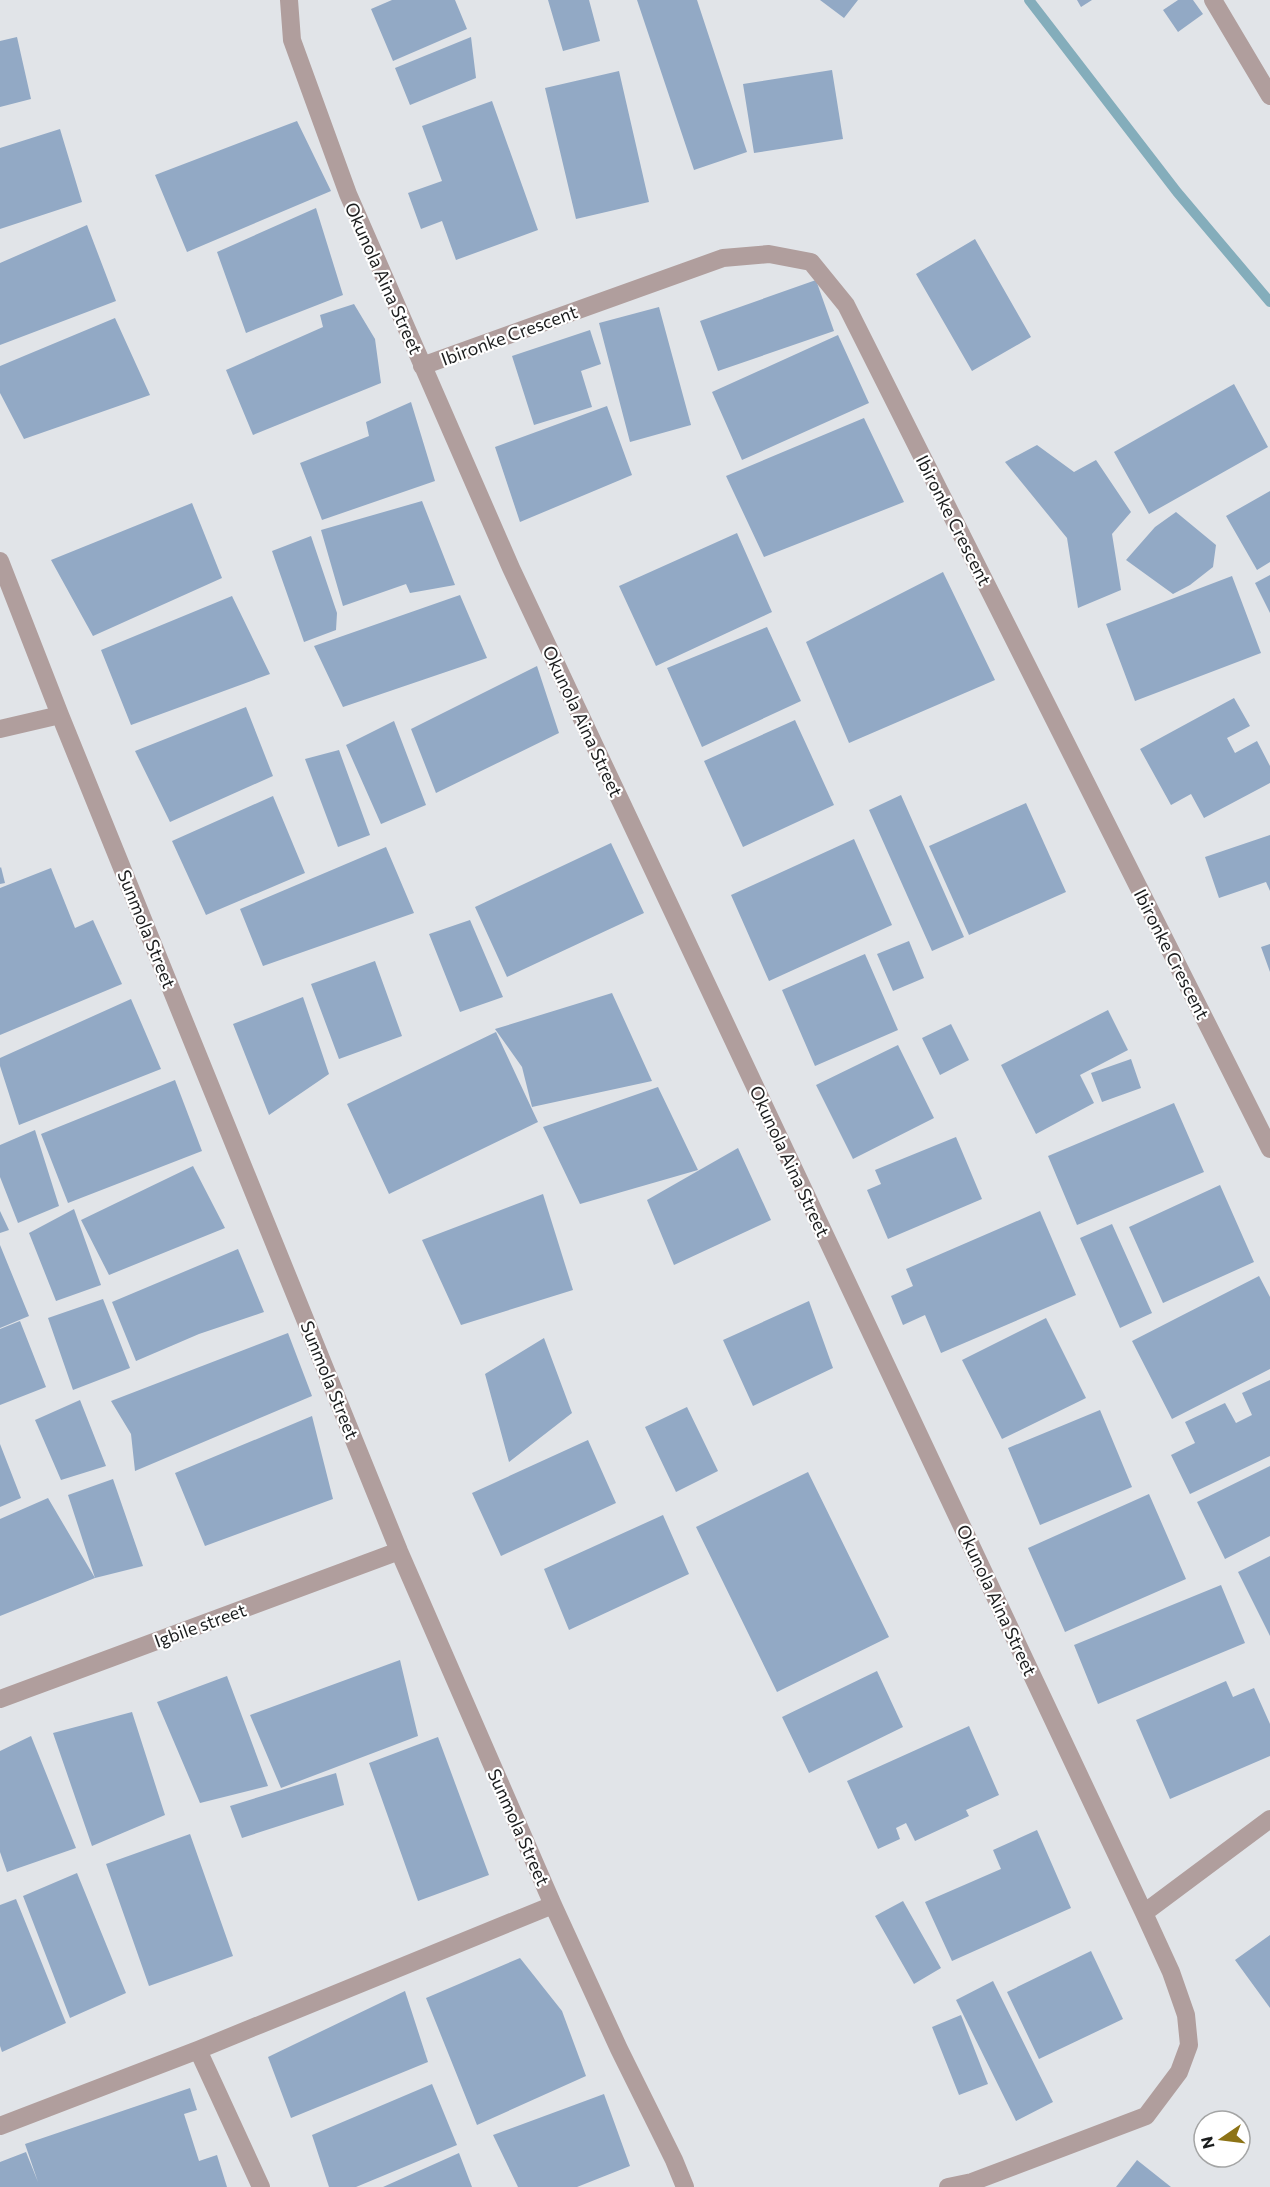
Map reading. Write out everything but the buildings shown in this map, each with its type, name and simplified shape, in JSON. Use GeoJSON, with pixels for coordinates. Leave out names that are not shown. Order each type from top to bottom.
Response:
{"type":"FeatureCollection","features":[{"type":"Feature","properties":{"kind":"street","name":"Okunola Aina Street"},"geometry":{"type":"LineString","coordinates":[[289,0],[292,40],[344,183],[511,568],[1144,1913],[1171,1972],[1186,2016],[1189,2045],[1179,2072],[1146,2116],[972,2182],[948,2187]]}},
{"type":"Feature","properties":{"kind":"street"},"geometry":{"type":"LineString","coordinates":[[1213,0],[1270,96]]}},
{"type":"Feature","properties":{"kind":"street","name":"Ibironke Crescent"},"geometry":{"type":"LineString","coordinates":[[422,366],[723,258],[769,254],[811,262],[846,305],[1270,1149]]}},
{"type":"Feature","properties":{"kind":"street","name":"Sunmola Street"},"geometry":{"type":"LineString","coordinates":[[0,561],[60,715],[399,1551],[553,1905],[685,2187]]}},
{"type":"Feature","properties":{"kind":"street"},"geometry":{"type":"LineString","coordinates":[[0,729],[60,715]]}},
{"type":"Feature","properties":{"kind":"street","name":"Igbile street"},"geometry":{"type":"LineString","coordinates":[[0,1699],[399,1551]]}},
{"type":"Feature","properties":{"kind":"street"},"geometry":{"type":"LineString","coordinates":[[1144,1913],[1270,1819]]}},
{"type":"Feature","properties":{"kind":"street"},"geometry":{"type":"LineString","coordinates":[[0,2126],[198,2050],[553,1905]]}},
{"type":"Feature","properties":{"kind":"street"},"geometry":{"type":"LineString","coordinates":[[198,2050],[261,2187]]}},
{"type":"Feature","properties":{"kind":"waterway"},"geometry":{"type":"LineString","coordinates":[[1029,0],[1177,192],[1270,302]]}}]}
